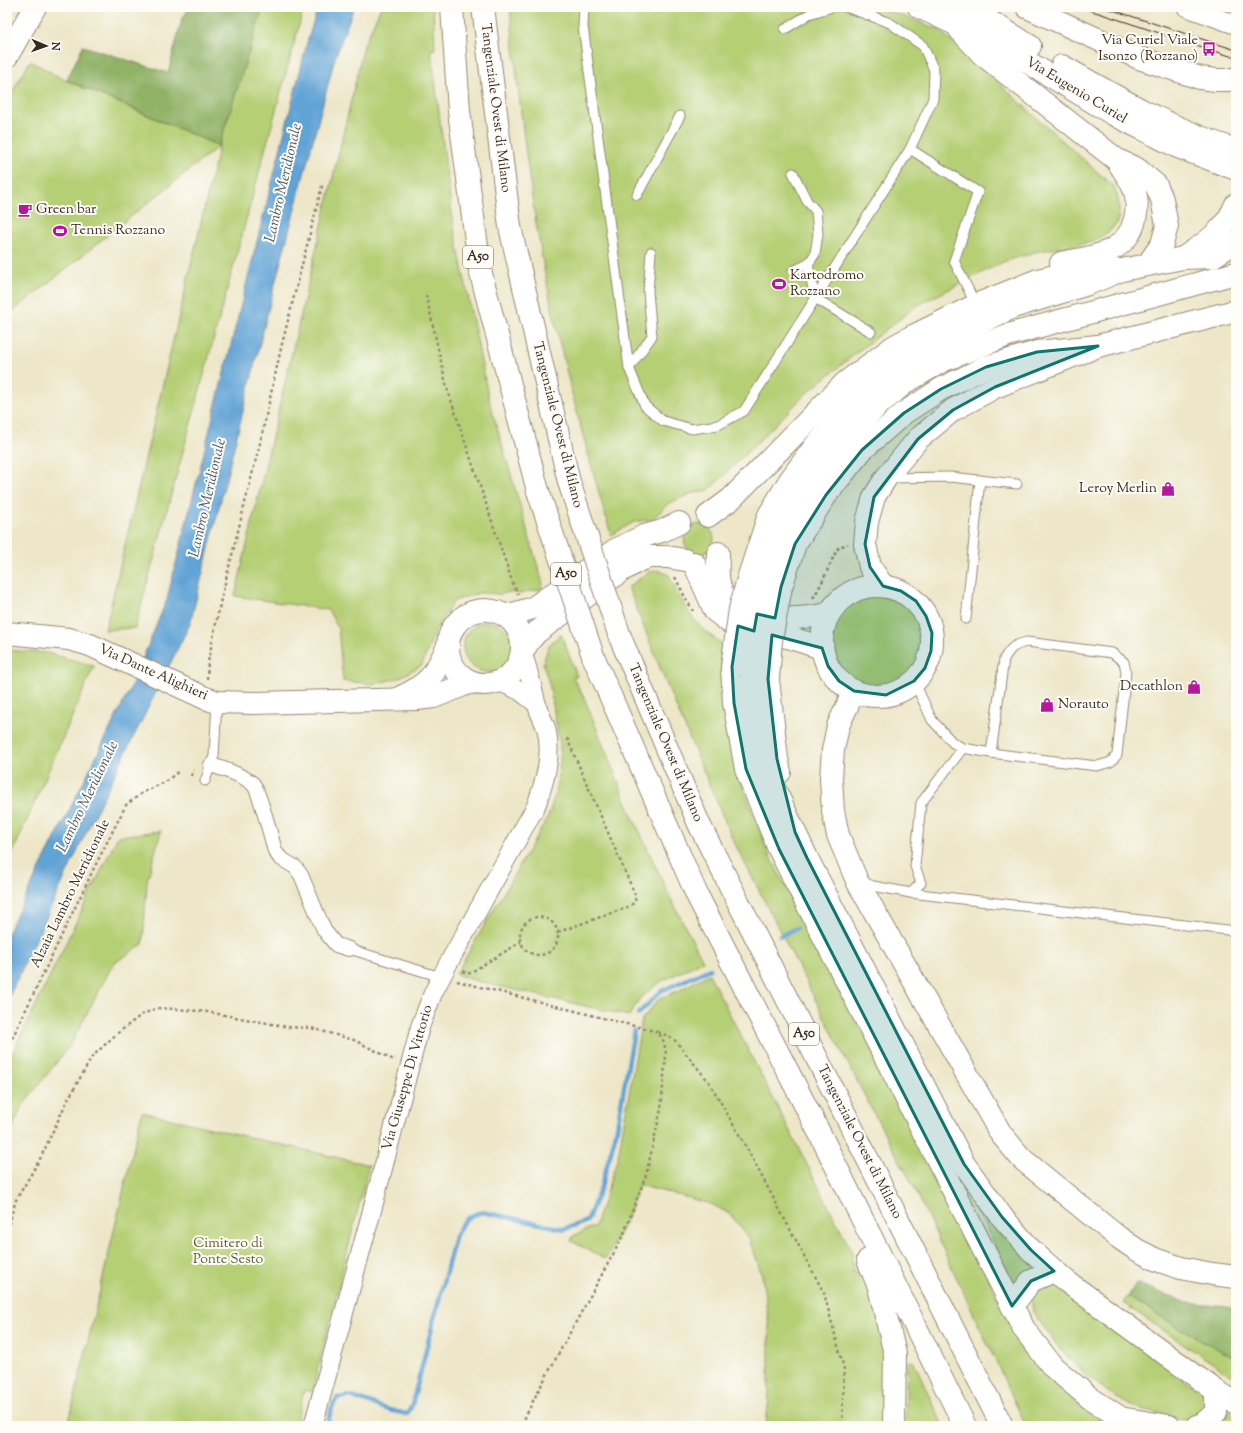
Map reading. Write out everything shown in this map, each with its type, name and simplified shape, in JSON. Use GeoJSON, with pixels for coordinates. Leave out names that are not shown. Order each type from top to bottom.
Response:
{"type":"FeatureCollection","features":[{"type":"Feature","properties":{"kind":"main road"},"geometry":{"type":"LineString","coordinates":[[7,56],[35,7]]}},
{"type":"Feature","properties":{"kind":"main road","name":"Via Eugenio Curiel"},"geometry":{"type":"LineString","coordinates":[[919,7],[958,15],[984,17],[1053,61],[1119,100],[1170,125],[1227,157]]}},
{"type":"Feature","properties":{"kind":"main road"},"geometry":{"type":"LineString","coordinates":[[1027,7],[1139,58],[1200,78],[1222,80],[1236,78]]}},
{"type":"Feature","properties":{"kind":"main road","name":"Tangenziale Ovest di Milano"},"geometry":{"type":"LineString","coordinates":[[483,11],[510,228],[569,482],[620,637],[699,824],[975,1376],[1002,1426]]}},
{"type":"Feature","properties":{"kind":"main road","name":"A50"},"geometry":{"type":"LineString","coordinates":[[453,12],[459,111],[480,270],[538,491],[593,656],[697,895],[820,1136],[965,1426]]}},
{"type":"Feature","properties":{"kind":"main road"},"geometry":{"type":"LineString","coordinates":[[958,15],[982,54],[1117,160],[1138,169],[1156,185],[1162,198],[1167,226],[1162,244],[1148,264]]}},
{"type":"Feature","properties":{"kind":"main road"},"geometry":{"type":"LineString","coordinates":[[973,300],[1015,273],[1038,266],[1102,255],[1123,241],[1131,231],[1135,222],[1137,199],[1133,186],[1117,160]]}},
{"type":"Feature","properties":{"kind":"main road"},"geometry":{"type":"LineString","coordinates":[[1183,258],[1217,234],[1227,222],[1236,204]]}},
{"type":"Feature","properties":{"kind":"main road"},"geometry":{"type":"LineString","coordinates":[[708,516],[731,499],[846,382],[893,347],[913,336],[940,315],[973,300],[1044,278],[1122,270],[1183,258],[1212,257],[1236,242]]}},
{"type":"Feature","properties":{"kind":"main road"},"geometry":{"type":"LineString","coordinates":[[1122,270],[1088,284],[1013,307],[952,336],[899,366],[865,389],[815,446],[790,480],[769,515],[764,584],[771,640],[734,703],[746,769],[779,849],[1024,1329],[1053,1368],[1090,1398],[1131,1422],[1169,1426]]}},
{"type":"Feature","properties":{"kind":"main road"},"geometry":{"type":"LineString","coordinates":[[764,584],[772,553],[797,503],[828,458],[877,406],[906,382],[942,361],[1008,335],[1236,273]]}},
{"type":"Feature","properties":{"kind":"main road"},"geometry":{"type":"LineString","coordinates":[[883,586],[870,567],[865,544],[867,522],[874,497],[886,478],[918,439],[953,410],[995,387],[1098,346],[1236,311]]}},
{"type":"Feature","properties":{"kind":"main road"},"geometry":{"type":"LineString","coordinates":[[1098,346],[1037,352],[986,367],[941,388],[904,413],[862,450],[826,495],[795,544],[764,584],[740,609],[751,674],[777,759],[796,832],[807,858],[964,1164],[1002,1217],[1031,1250],[1054,1271],[1115,1316],[1226,1390],[1236,1403]]}},
{"type":"Feature","properties":{"kind":"main road"},"geometry":{"type":"LineString","coordinates":[[505,615],[533,608],[614,550],[644,536],[662,531],[679,523],[685,518],[701,514],[714,520],[722,532],[723,540],[718,553],[718,574],[721,591],[731,603],[748,612],[766,617],[791,619],[829,614]]}},
{"type":"Feature","properties":{"kind":"main road"},"geometry":{"type":"LineString","coordinates":[[679,523],[675,530],[674,543],[678,554],[689,561],[715,611],[732,624],[760,633],[788,637],[822,648]]}},
{"type":"Feature","properties":{"kind":"main road"},"geometry":{"type":"LineString","coordinates":[[522,652],[537,632],[621,571],[640,560],[649,557],[667,557],[689,561],[708,562],[718,553]]}},
{"type":"Feature","properties":{"kind":"main road"},"geometry":{"type":"LineString","coordinates":[[867,586],[883,586],[901,591],[916,601],[926,616],[932,633],[931,651],[925,668],[914,681],[901,690],[886,695],[870,696],[854,691],[839,681],[828,666],[822,648],[823,631],[829,614],[838,601],[852,592],[867,586]]}},
{"type":"Feature","properties":{"kind":"main road"},"geometry":{"type":"LineString","coordinates":[[479,610],[493,610],[505,615],[515,625],[521,638],[522,652],[520,661],[515,670],[508,677],[500,682],[481,684],[471,682],[454,668],[449,658],[448,646],[450,634],[457,622],[467,614],[479,610]]}},
{"type":"Feature","properties":{"kind":"main road","name":"Via Dante Alighieri"},"geometry":{"type":"LineString","coordinates":[[7,633],[70,639],[90,645],[206,698],[254,703],[417,699],[434,697],[471,682]]}},
{"type":"Feature","properties":{"kind":"main road","name":"Via Dante Alighieri"},"geometry":{"type":"LineString","coordinates":[[396,699],[424,684],[433,674],[448,646]]}},
{"type":"Feature","properties":{"kind":"main road"},"geometry":{"type":"LineString","coordinates":[[854,691],[838,726],[833,750],[831,778],[833,811],[838,835],[855,878],[1002,1134],[1022,1159],[1118,1237],[1138,1250],[1157,1260],[1181,1268],[1236,1277]]}},
{"type":"Feature","properties":{"kind":"main road"},"geometry":{"type":"LineString","coordinates":[[820,1136],[845,1205],[879,1287],[895,1354],[894,1426]]}},
{"type":"Feature","properties":{"kind":"main road"},"geometry":{"type":"LineString","coordinates":[[1012,1306],[1031,1281],[1054,1271]]}},
{"type":"Feature","properties":{"kind":"main road"},"geometry":{"type":"LineString","coordinates":[[1197,1426],[1203,1424],[1216,1412],[1226,1390]]}},
{"type":"Feature","properties":{"kind":"street"},"geometry":{"type":"LineString","coordinates":[[1186,7],[1236,25]]}},
{"type":"Feature","properties":{"kind":"street","name":"Via Giuseppe Di Vittorio"},"geometry":{"type":"LineString","coordinates":[[313,1426],[420,1027],[433,994],[445,970],[536,806],[545,779],[548,752],[546,729],[536,704],[531,678],[522,652]]}},
{"type":"Feature","properties":{"kind":"street","name":"Via Giuseppe Di Vittorio"},"geometry":{"type":"LineString","coordinates":[[500,682],[520,691],[536,704]]}},
{"type":"Feature","properties":{"kind":"street"},"geometry":{"type":"LineString","coordinates":[[211,765],[237,775],[254,785],[276,851],[280,858],[295,867],[301,875],[324,930],[336,945],[349,949]]}},
{"type":"Feature","properties":{"kind":"lane"},"geometry":{"type":"LineString","coordinates":[[584,7],[583,26],[629,368],[645,406],[663,421],[692,429],[718,425],[744,411],[910,149],[933,99],[934,70],[923,46],[890,23],[846,7]]}},
{"type":"Feature","properties":{"kind":"lane"},"geometry":{"type":"LineString","coordinates":[[785,28],[809,14],[832,7]]}},
{"type":"Feature","properties":{"kind":"lane"},"geometry":{"type":"LineString","coordinates":[[637,195],[680,116]]}},
{"type":"Feature","properties":{"kind":"lane"},"geometry":{"type":"LineString","coordinates":[[910,149],[978,192],[954,261],[973,300]]}},
{"type":"Feature","properties":{"kind":"lane"},"geometry":{"type":"LineString","coordinates":[[793,173],[806,201],[816,211],[818,234],[815,254],[808,264],[793,271]]}},
{"type":"Feature","properties":{"kind":"lane"},"geometry":{"type":"LineString","coordinates":[[629,368],[652,336],[648,292],[652,252]]}},
{"type":"Feature","properties":{"kind":"lane"},"geometry":{"type":"LineString","coordinates":[[808,264],[815,298],[871,332]]}},
{"type":"Feature","properties":{"kind":"lane"},"geometry":{"type":"LineString","coordinates":[[886,478],[936,476],[1017,484]]}},
{"type":"Feature","properties":{"kind":"lane"},"geometry":{"type":"LineString","coordinates":[[966,618],[980,480]]}},
{"type":"Feature","properties":{"kind":"lane"},"geometry":{"type":"LineString","coordinates":[[914,681],[932,720],[953,743],[963,748],[991,753],[1097,766],[1111,762],[1117,754],[1126,672],[1124,662],[1112,653],[1027,642],[1016,644],[1009,650],[1004,659],[991,753]]}},
{"type":"Feature","properties":{"kind":"lane"},"geometry":{"type":"LineString","coordinates":[[204,781],[214,756],[206,698]]}},
{"type":"Feature","properties":{"kind":"lane"},"geometry":{"type":"LineString","coordinates":[[912,893],[921,882],[915,866],[921,803],[963,748]]}},
{"type":"Feature","properties":{"kind":"lane"},"geometry":{"type":"LineString","coordinates":[[855,878],[873,886],[912,893],[1236,931]]}},
{"type":"Feature","properties":{"kind":"lane"},"geometry":{"type":"LineString","coordinates":[[349,949],[445,970]]}},
{"type":"Feature","properties":{"kind":"path"},"geometry":{"type":"LineString","coordinates":[[206,698],[208,662],[221,598],[260,443],[282,344],[323,182]]}},
{"type":"Feature","properties":{"kind":"path"},"geometry":{"type":"LineString","coordinates":[[426,295],[447,388],[513,584],[526,610]]}},
{"type":"Feature","properties":{"kind":"path"},"geometry":{"type":"LineString","coordinates":[[807,602],[813,598],[821,587],[834,555],[839,547],[853,544]]}},
{"type":"Feature","properties":{"kind":"path"},"geometry":{"type":"LineString","coordinates":[[558,932],[626,908],[634,903],[636,897],[564,733]]}},
{"type":"Feature","properties":{"kind":"path","name":"Alzaia Lambro Meridionale"},"geometry":{"type":"LineString","coordinates":[[7,1049],[126,805],[142,793],[165,782],[179,771]]}},
{"type":"Feature","properties":{"kind":"path"},"geometry":{"type":"LineString","coordinates":[[540,917],[552,922],[558,932],[558,939],[554,949],[545,955],[533,955],[525,949],[521,942],[520,934],[524,926],[532,919],[540,917]]}},
{"type":"Feature","properties":{"kind":"path"},"geometry":{"type":"LineString","coordinates":[[445,970],[468,974],[521,942]]}},
{"type":"Feature","properties":{"kind":"path"},"geometry":{"type":"LineString","coordinates":[[445,970],[658,1032],[673,1038],[709,1082],[744,1143],[824,1293],[844,1369],[842,1426]]}},
{"type":"Feature","properties":{"kind":"path"},"geometry":{"type":"LineString","coordinates":[[7,1230],[16,1200],[40,1159],[67,1101],[92,1057],[113,1037],[141,1015],[157,1008],[208,1012],[288,1027],[311,1028],[354,1040],[392,1059],[410,1061]]}},
{"type":"Feature","properties":{"kind":"path"},"geometry":{"type":"LineString","coordinates":[[521,1426],[537,1393],[623,1236],[646,1175],[661,1109],[666,1054],[664,1042],[658,1032]]}},
{"type":"Feature","properties":{"kind":"highlighted area"},"geometry":{"type":"Polygon","coordinates":[[[1098,346],[995,387],[953,410],[918,439],[874,497],[865,544],[870,567],[883,586],[901,591],[916,601],[926,616],[932,633],[931,651],[925,668],[914,681],[886,695],[854,691],[839,681],[828,666],[822,648],[772,635],[768,679],[777,759],[795,832],[964,1164],[1002,1217],[1031,1250],[1054,1271],[1031,1281],[1012,1306],[779,849],[746,769],[734,703],[732,667],[738,626],[754,631],[757,614],[775,618],[781,587],[795,544],[826,495],[862,450],[904,413],[941,389],[986,367],[1037,352],[1098,346]]]}},
{"type":"Feature","properties":{"kind":"green space"},"geometry":{"type":"Polygon","coordinates":[[[190,7],[263,7],[219,146],[67,80],[83,46],[168,73],[182,19],[190,7]]]}},
{"type":"Feature","properties":{"kind":"green space"},"geometry":{"type":"Polygon","coordinates":[[[263,7],[304,7],[135,628],[105,630],[219,146],[263,7]]]}},
{"type":"Feature","properties":{"kind":"green space"},"geometry":{"type":"Polygon","coordinates":[[[381,7],[433,7],[435,49],[431,50],[453,222],[489,400],[543,584],[541,589],[520,594],[510,592],[502,594],[479,593],[454,601],[436,629],[422,665],[399,678],[373,684],[343,681],[338,628],[328,610],[235,596],[364,45],[381,7]]]}},
{"type":"Feature","properties":{"kind":"green space","name":"Kartodromo Rozzano"},"geometry":{"type":"Polygon","coordinates":[[[510,7],[877,7],[938,29],[1114,187],[1118,198],[1119,214],[1117,223],[1110,231],[1092,242],[1035,252],[1003,262],[918,305],[808,392],[709,490],[690,494],[668,504],[653,519],[634,522],[611,535],[560,345],[544,268],[525,146],[510,7]]]}},
{"type":"Feature","properties":{"kind":"green space","name":"Tennis Rozzano"},"geometry":{"type":"Polygon","coordinates":[[[30,61],[63,79],[219,146],[7,316],[7,101],[30,61]]]}},
{"type":"Feature","properties":{"kind":"green space"},"geometry":{"type":"Polygon","coordinates":[[[699,524],[710,528],[714,539],[710,550],[699,554],[688,550],[684,539],[688,528],[699,524]]]}},
{"type":"Feature","properties":{"kind":"green space"},"geometry":{"type":"Polygon","coordinates":[[[658,570],[669,575],[685,606],[697,623],[705,631],[725,645],[738,773],[768,853],[972,1243],[1023,1351],[1064,1393],[1105,1424],[1110,1426],[1026,1426],[915,1189],[871,1108],[733,840],[666,683],[628,587],[649,572],[658,570]]]}},
{"type":"Feature","properties":{"kind":"green space"},"geometry":{"type":"Polygon","coordinates":[[[877,596],[894,599],[909,609],[919,624],[922,641],[919,658],[909,673],[894,683],[877,686],[860,683],[845,673],[835,658],[832,641],[835,624],[845,609],[860,599],[877,596]]]}},
{"type":"Feature","properties":{"kind":"green space"},"geometry":{"type":"Polygon","coordinates":[[[488,622],[497,624],[508,633],[513,647],[511,656],[502,667],[488,672],[479,670],[468,661],[463,647],[465,638],[474,627],[488,622]]]}},
{"type":"Feature","properties":{"kind":"green space"},"geometry":{"type":"Polygon","coordinates":[[[561,634],[577,676],[573,677],[585,700],[630,811],[669,895],[703,961],[662,981],[640,998],[629,1016],[476,981],[456,974],[548,817],[557,789],[560,745],[549,683],[543,663],[549,645],[561,634]]]}},
{"type":"Feature","properties":{"kind":"green space"},"geometry":{"type":"Polygon","coordinates":[[[7,650],[48,653],[94,666],[7,866],[7,650]]]}},
{"type":"Feature","properties":{"kind":"green space"},"geometry":{"type":"Polygon","coordinates":[[[161,831],[147,881],[143,944],[113,964],[71,1044],[22,1106],[7,1140],[7,1064],[118,836],[161,831]]]}},
{"type":"Feature","properties":{"kind":"green space"},"geometry":{"type":"Polygon","coordinates":[[[709,974],[852,1252],[853,1273],[863,1268],[885,1341],[886,1426],[766,1426],[769,1396],[769,1326],[762,1275],[749,1238],[730,1214],[711,1204],[639,1185],[624,1225],[606,1259],[571,1241],[573,1236],[595,1226],[618,1157],[642,1019],[660,998],[680,990],[709,974]]]}},
{"type":"Feature","properties":{"kind":"green space","name":"Cimitero di Ponte Sesto"},"geometry":{"type":"Polygon","coordinates":[[[142,1112],[369,1165],[312,1392],[304,1390],[296,1426],[68,1426],[142,1112]]]}},
{"type":"Feature","properties":{"kind":"green space"},"geometry":{"type":"Polygon","coordinates":[[[951,1160],[1039,1272],[1017,1288],[951,1160]]]}},
{"type":"Feature","properties":{"kind":"green space"},"geometry":{"type":"Polygon","coordinates":[[[1136,1283],[1188,1303],[1236,1308],[1236,1359],[1128,1297],[1136,1283]]]}},
{"type":"Feature","properties":{"kind":"green space"},"geometry":{"type":"Polygon","coordinates":[[[1054,1285],[1203,1393],[1209,1404],[1197,1422],[1179,1419],[1131,1406],[1112,1395],[1084,1374],[1056,1344],[1033,1312],[1031,1299],[1038,1290],[1054,1285]]]}},
{"type":"Feature","properties":{"kind":"green space"},"geometry":{"type":"Polygon","coordinates":[[[1128,1297],[1236,1359],[1236,1379],[1123,1303],[1128,1297]]]}},
{"type":"Feature","properties":{"kind":"green space"},"geometry":{"type":"Polygon","coordinates":[[[910,1361],[914,1362],[943,1426],[905,1426],[907,1363],[910,1361]]]}},
{"type":"Feature","properties":{"kind":"green space"},"geometry":{"type":"Polygon","coordinates":[[[1229,1410],[1236,1415],[1236,1426],[1219,1426],[1229,1410]]]}},
{"type":"Feature","properties":{"kind":"water","name":"Lambro Meridionale"},"geometry":{"type":"Polygon","coordinates":[[[318,7],[354,7],[335,58],[272,295],[190,624],[92,820],[7,1001],[7,934],[132,685],[167,599],[308,39],[318,7]]]}},
{"type":"Feature","properties":{"kind":"waterway"},"geometry":{"type":"LineString","coordinates":[[780,936],[797,928]]}},
{"type":"Feature","properties":{"kind":"waterway"},"geometry":{"type":"LineString","coordinates":[[638,1014],[661,991],[710,969]]}},
{"type":"Feature","properties":{"kind":"waterway"},"geometry":{"type":"LineString","coordinates":[[327,1426],[332,1407],[337,1398],[350,1396],[389,1410],[407,1414],[412,1405],[455,1237],[465,1220],[472,1215],[482,1212],[564,1229],[587,1221],[601,1187],[616,1133],[634,1031]]}},
{"type":"Feature","properties":{"kind":"tram line"},"geometry":{"type":"LineString","coordinates":[[1080,7],[1236,58]]}},
{"type":"Feature","properties":{"kind":"tram line"},"geometry":{"type":"LineString","coordinates":[[1103,7],[1236,50]]}},
{"type":"Feature","properties":{"kind":"place","name":"Via Curiel Viale Isonzo (Rozzano)"},"geometry":{"type":"Point","coordinates":[1209,49]}},
{"type":"Feature","properties":{"kind":"place","name":"Green bar"},"geometry":{"type":"Point","coordinates":[25,210]}},
{"type":"Feature","properties":{"kind":"place","name":"Tennis Rozzano"},"geometry":{"type":"Point","coordinates":[60,231]}},
{"type":"Feature","properties":{"kind":"place","name":"Kartodromo Rozzano"},"geometry":{"type":"Point","coordinates":[779,284]}},
{"type":"Feature","properties":{"kind":"place","name":"Leroy Merlin"},"geometry":{"type":"Point","coordinates":[1168,489]}},
{"type":"Feature","properties":{"kind":"place","name":"Decathlon"},"geometry":{"type":"Point","coordinates":[1194,687]}},
{"type":"Feature","properties":{"kind":"place","name":"Norauto"},"geometry":{"type":"Point","coordinates":[1047,705]}}]}
